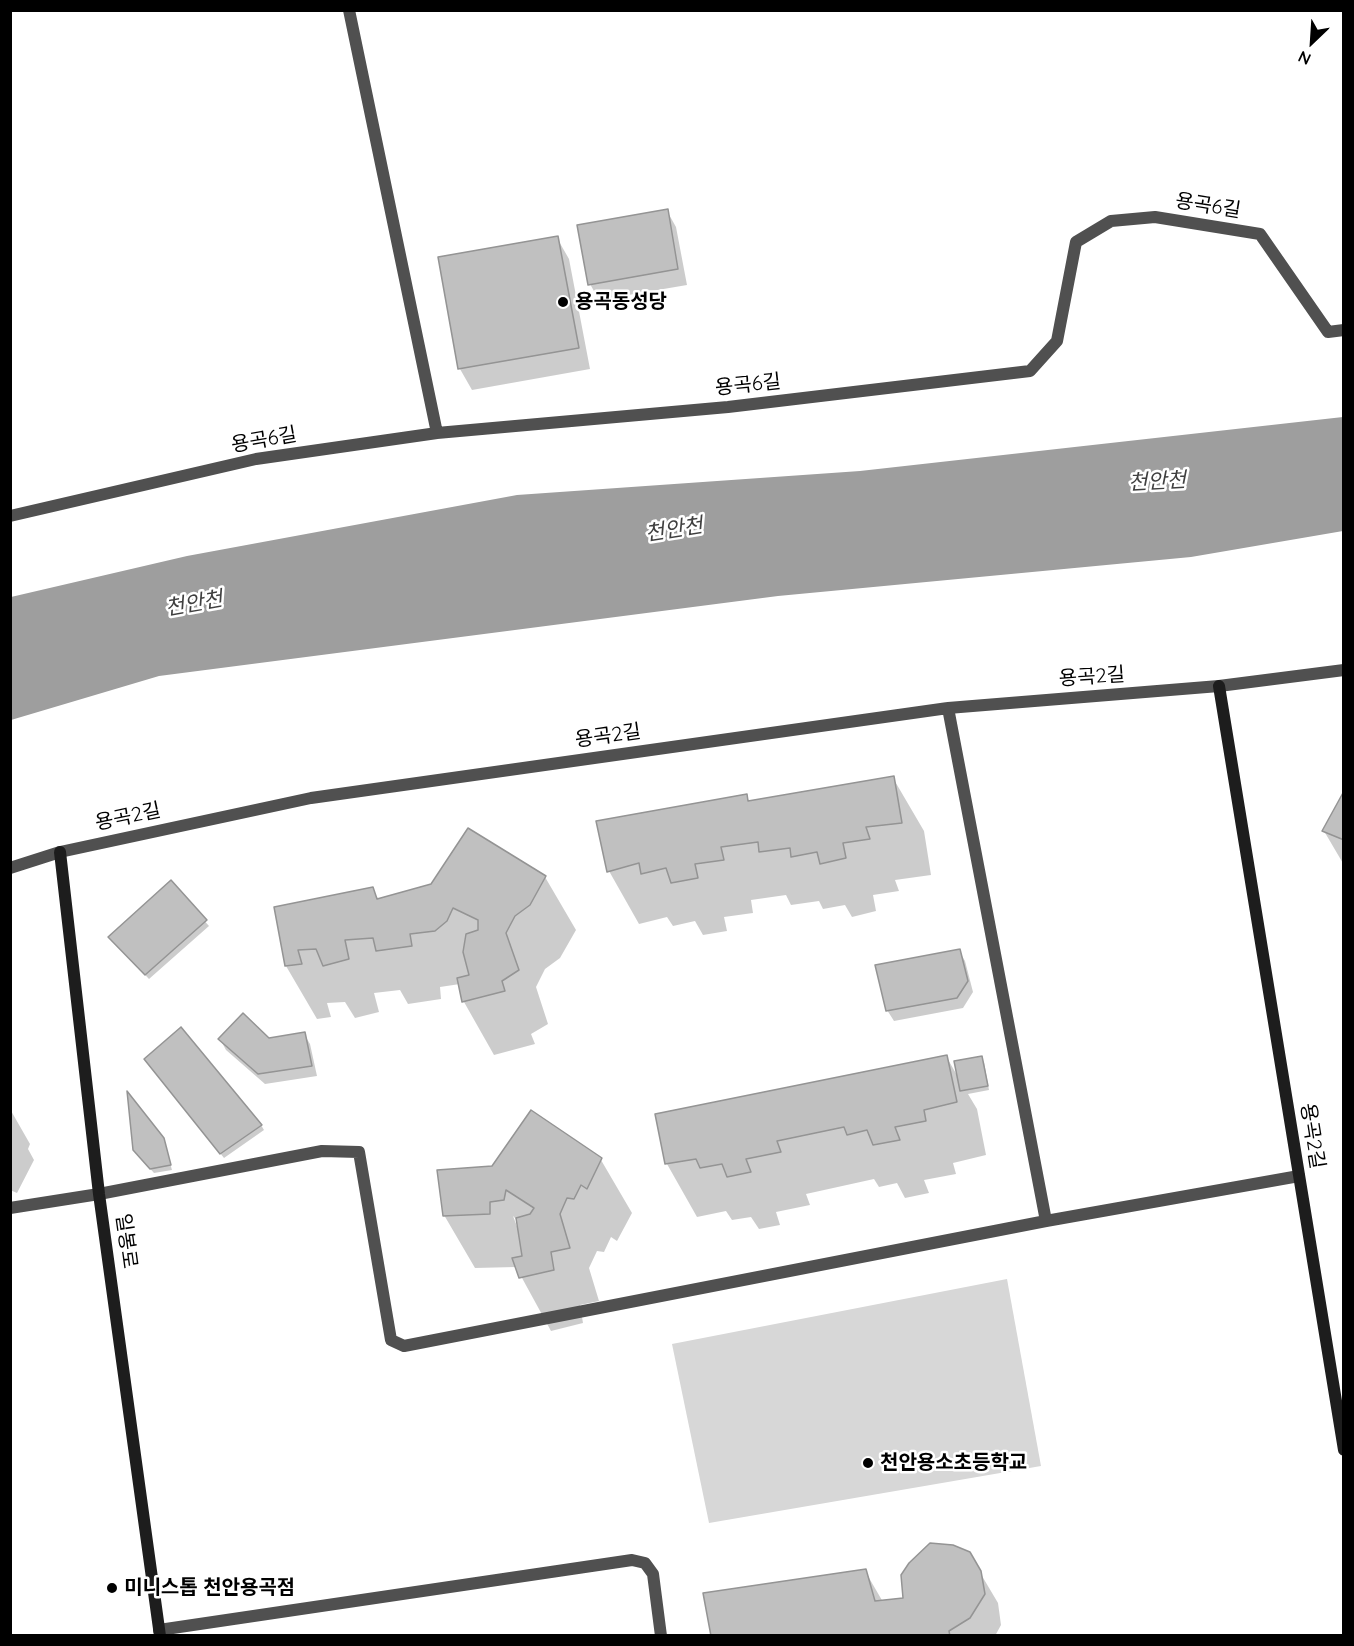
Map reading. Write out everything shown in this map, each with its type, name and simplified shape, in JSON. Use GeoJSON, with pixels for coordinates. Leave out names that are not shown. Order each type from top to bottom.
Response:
{"type":"FeatureCollection","features":[{"type":"Feature","properties":{"kind":"street"},"geometry":{"type":"LineString","coordinates":[[349,10],[437,433]]}},
{"type":"Feature","properties":{"kind":"street","name":"용곡6길"},"geometry":{"type":"LineString","coordinates":[[10,516],[256,459],[437,433],[728,407],[1030,371],[1057,341],[1076,242],[1111,220],[1155,217],[1260,234],[1328,332],[1344,330]]}},
{"type":"Feature","properties":{"kind":"street","name":"용곡2길"},"geometry":{"type":"LineString","coordinates":[[10,868],[60,852],[311,798],[948,708],[1219,686],[1344,670]]}},
{"type":"Feature","properties":{"kind":"street","name":"용곡2길"},"geometry":{"type":"LineString","coordinates":[[1219,686],[1344,1450]]}},
{"type":"Feature","properties":{"kind":"street"},"geometry":{"type":"LineString","coordinates":[[948,708],[1046,1221]]}},
{"type":"Feature","properties":{"kind":"street","name":"일봉로"},"geometry":{"type":"LineString","coordinates":[[60,852],[99,1194],[159,1633]]}},
{"type":"Feature","properties":{"kind":"street"},"geometry":{"type":"LineString","coordinates":[[10,1208],[99,1194],[322,1151],[359,1152],[391,1340],[404,1347],[1046,1221],[1299,1176]]}},
{"type":"Feature","properties":{"kind":"street"},"geometry":{"type":"LineString","coordinates":[[159,1633],[632,1560],[645,1563],[653,1574],[661,1635]]}},
{"type":"Feature","properties":{"kind":"shaded area"},"geometry":{"type":"Polygon","coordinates":[[[1007,1279],[1041,1466],[709,1523],[672,1344],[1007,1279]]]}},
{"type":"Feature","properties":{"kind":"water","name":"천안천"},"geometry":{"type":"Polygon","coordinates":[[[1343,417],[1343,531],[1191,557],[778,596],[159,676],[11,720],[11,597],[187,556],[517,495],[860,471],[1343,417]]]}},
{"type":"Feature","properties":{"kind":"building"},"geometry":{"type":"Polygon","coordinates":[[[668,209],[678,269],[588,285],[577,225],[668,209]]]}},
{"type":"Feature","properties":{"kind":"building"},"geometry":{"type":"Polygon","coordinates":[[[558,236],[579,348],[458,369],[438,257],[558,236]]]}},
{"type":"Feature","properties":{"kind":"building"},"geometry":{"type":"Polygon","coordinates":[[[894,776],[902,823],[866,827],[870,839],[843,843],[846,858],[820,864],[817,852],[791,857],[790,848],[759,852],[758,842],[721,847],[724,860],[695,864],[698,878],[671,883],[666,868],[641,874],[639,863],[607,872],[596,821],[747,794],[748,801],[894,776]]]}},
{"type":"Feature","properties":{"kind":"building"},"geometry":{"type":"Polygon","coordinates":[[[1344,791],[1344,840],[1322,831],[1344,791]]]}},
{"type":"Feature","properties":{"kind":"building"},"geometry":{"type":"Polygon","coordinates":[[[468,828],[546,876],[530,905],[515,916],[506,933],[519,970],[502,981],[505,991],[462,1002],[457,978],[469,975],[463,952],[466,934],[478,930],[478,920],[453,908],[447,921],[435,931],[410,934],[412,946],[376,951],[373,938],[345,940],[349,959],[323,966],[316,949],[298,950],[302,964],[285,966],[274,907],[373,887],[377,899],[431,884],[468,828]]]}},
{"type":"Feature","properties":{"kind":"building"},"geometry":{"type":"Polygon","coordinates":[[[171,880],[207,920],[145,975],[108,937],[171,880]]]}},
{"type":"Feature","properties":{"kind":"building"},"geometry":{"type":"Polygon","coordinates":[[[960,949],[968,981],[957,998],[886,1011],[875,965],[960,949]]]}},
{"type":"Feature","properties":{"kind":"building"},"geometry":{"type":"Polygon","coordinates":[[[243,1013],[269,1038],[305,1032],[312,1066],[258,1074],[218,1039],[243,1013]]]}},
{"type":"Feature","properties":{"kind":"building"},"geometry":{"type":"Polygon","coordinates":[[[181,1027],[262,1125],[220,1154],[144,1059],[181,1027]]]}},
{"type":"Feature","properties":{"kind":"building"},"geometry":{"type":"Polygon","coordinates":[[[947,1055],[957,1102],[924,1110],[926,1121],[895,1127],[900,1140],[873,1145],[867,1130],[847,1135],[844,1127],[777,1141],[781,1152],[746,1159],[751,1172],[727,1177],[722,1164],[700,1168],[696,1159],[665,1164],[655,1114],[947,1055]]]}},
{"type":"Feature","properties":{"kind":"building"},"geometry":{"type":"Polygon","coordinates":[[[982,1056],[988,1086],[960,1091],[954,1061],[982,1056]]]}},
{"type":"Feature","properties":{"kind":"building"},"geometry":{"type":"Polygon","coordinates":[[[127,1091],[164,1138],[171,1165],[150,1169],[133,1150],[127,1091]]]}},
{"type":"Feature","properties":{"kind":"building"},"geometry":{"type":"Polygon","coordinates":[[[531,1110],[602,1158],[587,1189],[581,1185],[574,1199],[567,1198],[560,1214],[570,1248],[551,1252],[554,1270],[519,1278],[512,1258],[522,1256],[516,1218],[530,1214],[534,1208],[506,1190],[504,1200],[490,1202],[490,1214],[443,1216],[437,1170],[492,1166],[531,1110]]]}},
{"type":"Feature","properties":{"kind":"building"},"geometry":{"type":"Polygon","coordinates":[[[930,1543],[953,1545],[970,1552],[981,1571],[985,1594],[970,1618],[949,1631],[950,1636],[711,1636],[703,1593],[866,1569],[875,1601],[903,1598],[901,1575],[909,1563],[930,1543]]]}},
{"type":"Feature","properties":{"kind":"place","name":"용곡동성당"},"geometry":{"type":"Point","coordinates":[563,302]}},
{"type":"Feature","properties":{"kind":"place","name":"천안용소초등학교"},"geometry":{"type":"Point","coordinates":[868,1463]}},
{"type":"Feature","properties":{"kind":"place","name":"미니스톱 천안용곡점"},"geometry":{"type":"Point","coordinates":[112,1588]}}]}
